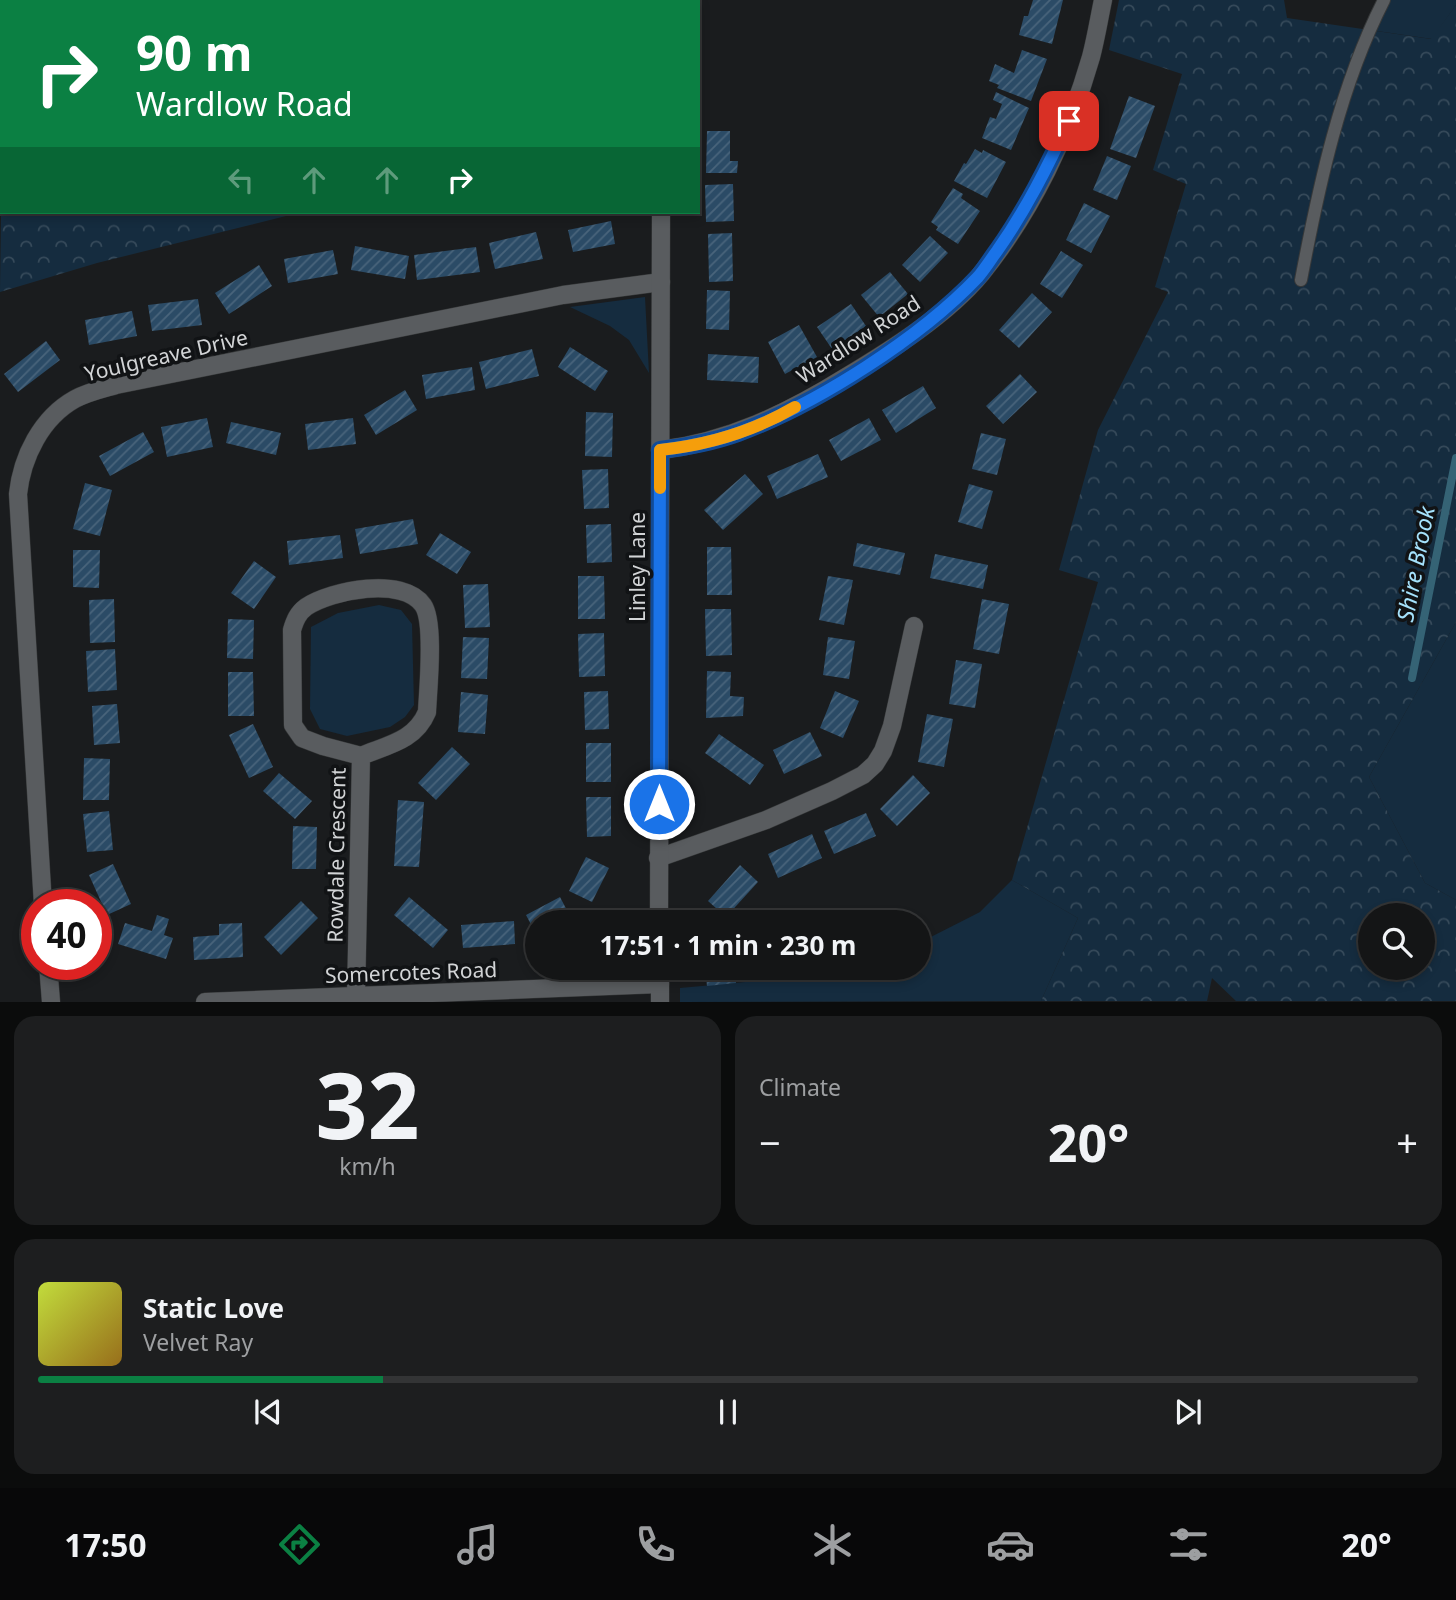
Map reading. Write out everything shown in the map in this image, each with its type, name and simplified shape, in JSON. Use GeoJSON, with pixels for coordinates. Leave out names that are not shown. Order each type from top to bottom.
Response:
{"type":"FeatureCollection","features":[{"type":"Feature","properties":{"kind":"street","name":"Wardlow Road"},"geometry":{"type":"LineString","coordinates":[[660,450],[689,447],[737,433],[787,412],[888,351],[938,314],[979,275],[1011,231],[1041,180],[1069,121],[1091,57],[1103,0]]}},
{"type":"Feature","properties":{"kind":"street","name":"Linley Lane"},"geometry":{"type":"LineString","coordinates":[[659,910],[661,214]]}},
{"type":"Feature","properties":{"kind":"street","name":"Youlgreave Drive"},"geometry":{"type":"LineString","coordinates":[[42,889],[18,494],[20,473],[30,450],[41,430],[57,414],[73,400],[116,385],[563,295],[661,282]]}},
{"type":"Feature","properties":{"kind":"street","name":"Rowdale Crescent"},"geometry":{"type":"LineString","coordinates":[[354,589],[410,592],[424,606],[429,629],[427,712],[422,723],[408,738],[361,756],[302,738],[293,724],[292,630],[297,616],[307,607],[354,589]]}},
{"type":"Feature","properties":{"kind":"street"},"geometry":{"type":"LineString","coordinates":[[658,858],[766,820],[863,775],[875,764],[883,751],[892,726],[914,626]]}},
{"type":"Feature","properties":{"kind":"street","name":"Rowdale Crescent"},"geometry":{"type":"LineString","coordinates":[[356,997],[361,756]]}},
{"type":"Feature","properties":{"kind":"street"},"geometry":{"type":"LineString","coordinates":[[49,980],[51,1002]]}},
{"type":"Feature","properties":{"kind":"street","name":"Somercotes Road"},"geometry":{"type":"LineString","coordinates":[[205,1002],[660,985]]}},
{"type":"Feature","properties":{"kind":"lane"},"geometry":{"type":"LineString","coordinates":[[1301,280],[1311,224],[1337,119],[1372,24],[1384,0]]}},
{"type":"Feature","properties":{"kind":"green space"},"geometry":{"type":"Polygon","coordinates":[[[1119,0],[1284,0],[1287,18],[1431,39],[1456,5],[1456,622],[1369,777],[1425,883],[1456,900],[1456,1001],[1236,1001],[1212,978],[1207,1001],[1041,1001],[1078,918],[1012,880],[1098,582],[1059,570],[1098,430],[1168,292],[1155,287],[1186,184],[1153,170],[1182,74],[1109,50],[1119,0]]]}},
{"type":"Feature","properties":{"kind":"green space"},"geometry":{"type":"Polygon","coordinates":[[[1377,0],[1456,0],[1456,5],[1432,39],[1363,29],[1377,0]]]}},
{"type":"Feature","properties":{"kind":"green space"},"geometry":{"type":"Polygon","coordinates":[[[1,214],[294,214],[97,263],[0,292],[1,214]]]}},
{"type":"Feature","properties":{"kind":"green space"},"geometry":{"type":"Polygon","coordinates":[[[645,297],[649,373],[629,340],[610,326],[570,307],[645,297]]]}},
{"type":"Feature","properties":{"kind":"green space"},"geometry":{"type":"Polygon","coordinates":[[[379,605],[401,610],[412,624],[414,705],[405,717],[390,727],[347,736],[320,729],[310,709],[311,627],[338,613],[379,605]]]}},
{"type":"Feature","properties":{"kind":"green space"},"geometry":{"type":"Polygon","coordinates":[[[1456,622],[1456,900],[1425,883],[1369,777],[1456,622]]]}},
{"type":"Feature","properties":{"kind":"green space"},"geometry":{"type":"Polygon","coordinates":[[[1012,880],[1078,918],[1041,1001],[680,1002],[680,988],[766,980],[931,980],[931,937],[980,912],[1012,880]]]}},
{"type":"Feature","properties":{"kind":"building"},"geometry":{"type":"Polygon","coordinates":[[[1033,0],[1063,0],[1052,44],[1019,35],[1024,16],[1028,16],[1033,0]]]}},
{"type":"Feature","properties":{"kind":"building"},"geometry":{"type":"Polygon","coordinates":[[[1022,50],[1047,59],[1031,101],[997,88],[999,85],[989,81],[995,64],[1014,73],[1022,50]]]}},
{"type":"Feature","properties":{"kind":"building"},"geometry":{"type":"Polygon","coordinates":[[[996,92],[1029,108],[1011,150],[982,138],[990,117],[996,119],[1002,104],[993,100],[996,92]]]}},
{"type":"Feature","properties":{"kind":"building"},"geometry":{"type":"Polygon","coordinates":[[[1129,96],[1155,106],[1136,158],[1110,149],[1129,96]]]}},
{"type":"Feature","properties":{"kind":"building"},"geometry":{"type":"Polygon","coordinates":[[[707,131],[730,131],[730,161],[738,161],[737,173],[706,173],[707,131]]]}},
{"type":"Feature","properties":{"kind":"building"},"geometry":{"type":"Polygon","coordinates":[[[975,149],[982,153],[983,150],[1006,162],[987,198],[954,181],[975,149]]]}},
{"type":"Feature","properties":{"kind":"building"},"geometry":{"type":"Polygon","coordinates":[[[1107,156],[1131,166],[1117,200],[1093,190],[1107,156]]]}},
{"type":"Feature","properties":{"kind":"building"},"geometry":{"type":"Polygon","coordinates":[[[733,184],[734,221],[706,222],[705,185],[733,184]]]}},
{"type":"Feature","properties":{"kind":"building"},"geometry":{"type":"Polygon","coordinates":[[[953,188],[963,194],[961,198],[980,211],[958,244],[936,230],[938,227],[931,222],[953,188]]]}},
{"type":"Feature","properties":{"kind":"building"},"geometry":{"type":"Polygon","coordinates":[[[1084,203],[1110,216],[1091,253],[1066,240],[1084,203]]]}},
{"type":"Feature","properties":{"kind":"building"},"geometry":{"type":"Polygon","coordinates":[[[611,221],[615,244],[573,252],[568,230],[611,221]]]}},
{"type":"Feature","properties":{"kind":"building"},"geometry":{"type":"Polygon","coordinates":[[[536,232],[543,259],[495,269],[489,243],[536,232]]]}},
{"type":"Feature","properties":{"kind":"building"},"geometry":{"type":"Polygon","coordinates":[[[732,233],[733,281],[709,282],[708,234],[732,233]]]}},
{"type":"Feature","properties":{"kind":"building"},"geometry":{"type":"Polygon","coordinates":[[[930,236],[948,253],[920,282],[902,265],[930,236]]]}},
{"type":"Feature","properties":{"kind":"building"},"geometry":{"type":"Polygon","coordinates":[[[355,246],[409,256],[405,279],[351,270],[355,246]]]}},
{"type":"Feature","properties":{"kind":"building"},"geometry":{"type":"Polygon","coordinates":[[[476,247],[480,272],[417,280],[414,255],[476,247]]]}},
{"type":"Feature","properties":{"kind":"building"},"geometry":{"type":"Polygon","coordinates":[[[333,250],[338,274],[288,283],[284,259],[333,250]]]}},
{"type":"Feature","properties":{"kind":"building"},"geometry":{"type":"Polygon","coordinates":[[[1061,251],[1083,265],[1062,298],[1040,284],[1061,251]]]}},
{"type":"Feature","properties":{"kind":"building"},"geometry":{"type":"Polygon","coordinates":[[[259,265],[272,286],[229,314],[215,293],[259,265]]]}},
{"type":"Feature","properties":{"kind":"building"},"geometry":{"type":"Polygon","coordinates":[[[890,272],[908,294],[879,317],[861,295],[890,272]]]}},
{"type":"Feature","properties":{"kind":"building"},"geometry":{"type":"Polygon","coordinates":[[[707,290],[730,291],[729,330],[706,329],[707,290]]]}},
{"type":"Feature","properties":{"kind":"building"},"geometry":{"type":"Polygon","coordinates":[[[1032,293],[1052,312],[1019,348],[999,330],[1032,293]]]}},
{"type":"Feature","properties":{"kind":"building"},"geometry":{"type":"Polygon","coordinates":[[[198,299],[202,325],[152,331],[148,305],[198,299]]]}},
{"type":"Feature","properties":{"kind":"building"},"geometry":{"type":"Polygon","coordinates":[[[851,304],[866,326],[832,349],[817,327],[851,304]]]}},
{"type":"Feature","properties":{"kind":"building"},"geometry":{"type":"Polygon","coordinates":[[[132,311],[137,336],[89,345],[85,320],[132,311]]]}},
{"type":"Feature","properties":{"kind":"building"},"geometry":{"type":"Polygon","coordinates":[[[799,325],[817,357],[785,374],[768,342],[799,325]]]}},
{"type":"Feature","properties":{"kind":"building"},"geometry":{"type":"Polygon","coordinates":[[[46,341],[60,360],[18,392],[4,374],[46,341]]]}},
{"type":"Feature","properties":{"kind":"building"},"geometry":{"type":"Polygon","coordinates":[[[570,347],[608,371],[595,391],[558,367],[570,347]]]}},
{"type":"Feature","properties":{"kind":"building"},"geometry":{"type":"Polygon","coordinates":[[[532,349],[539,376],[486,389],[479,362],[532,349]]]}},
{"type":"Feature","properties":{"kind":"building"},"geometry":{"type":"Polygon","coordinates":[[[708,354],[759,357],[758,383],[707,380],[708,354]]]}},
{"type":"Feature","properties":{"kind":"building"},"geometry":{"type":"Polygon","coordinates":[[[472,367],[475,390],[426,399],[422,375],[472,367]]]}},
{"type":"Feature","properties":{"kind":"building"},"geometry":{"type":"Polygon","coordinates":[[[1020,374],[1037,392],[1003,424],[986,406],[1020,374]]]}},
{"type":"Feature","properties":{"kind":"building"},"geometry":{"type":"Polygon","coordinates":[[[923,386],[936,408],[896,433],[882,410],[923,386]]]}},
{"type":"Feature","properties":{"kind":"building"},"geometry":{"type":"Polygon","coordinates":[[[405,390],[417,410],[376,435],[364,415],[405,390]]]}},
{"type":"Feature","properties":{"kind":"building"},"geometry":{"type":"Polygon","coordinates":[[[586,412],[613,413],[612,457],[585,456],[586,412]]]}},
{"type":"Feature","properties":{"kind":"building"},"geometry":{"type":"Polygon","coordinates":[[[207,418],[213,447],[167,457],[161,427],[207,418]]]}},
{"type":"Feature","properties":{"kind":"building"},"geometry":{"type":"Polygon","coordinates":[[[353,418],[356,444],[308,450],[305,424],[353,418]]]}},
{"type":"Feature","properties":{"kind":"building"},"geometry":{"type":"Polygon","coordinates":[[[869,418],[881,440],[841,461],[829,440],[869,418]]]}},
{"type":"Feature","properties":{"kind":"building"},"geometry":{"type":"Polygon","coordinates":[[[231,422],[281,433],[276,455],[226,443],[231,422]]]}},
{"type":"Feature","properties":{"kind":"building"},"geometry":{"type":"Polygon","coordinates":[[[143,432],[154,452],[110,476],[99,456],[143,432]]]}},
{"type":"Feature","properties":{"kind":"building"},"geometry":{"type":"Polygon","coordinates":[[[981,433],[1006,439],[997,475],[972,469],[981,433]]]}},
{"type":"Feature","properties":{"kind":"building"},"geometry":{"type":"Polygon","coordinates":[[[818,454],[828,477],[777,499],[767,476],[818,454]]]}},
{"type":"Feature","properties":{"kind":"building"},"geometry":{"type":"Polygon","coordinates":[[[608,469],[609,508],[584,509],[582,470],[608,469]]]}},
{"type":"Feature","properties":{"kind":"building"},"geometry":{"type":"Polygon","coordinates":[[[745,474],[763,494],[723,530],[704,510],[745,474]]]}},
{"type":"Feature","properties":{"kind":"building"},"geometry":{"type":"Polygon","coordinates":[[[85,483],[112,490],[100,536],[73,529],[85,483]]]}},
{"type":"Feature","properties":{"kind":"building"},"geometry":{"type":"Polygon","coordinates":[[[969,484],[993,491],[982,529],[958,522],[969,484]]]}},
{"type":"Feature","properties":{"kind":"building"},"geometry":{"type":"Polygon","coordinates":[[[413,519],[418,544],[360,554],[355,529],[413,519]]]}},
{"type":"Feature","properties":{"kind":"building"},"geometry":{"type":"Polygon","coordinates":[[[611,524],[612,562],[587,563],[586,525],[611,524]]]}},
{"type":"Feature","properties":{"kind":"building"},"geometry":{"type":"Polygon","coordinates":[[[440,533],[471,552],[457,574],[426,555],[440,533]]]}},
{"type":"Feature","properties":{"kind":"building"},"geometry":{"type":"Polygon","coordinates":[[[340,535],[343,558],[289,565],[287,541],[340,535]]]}},
{"type":"Feature","properties":{"kind":"building"},"geometry":{"type":"Polygon","coordinates":[[[857,543],[905,553],[900,575],[853,566],[857,543]]]}},
{"type":"Feature","properties":{"kind":"building"},"geometry":{"type":"Polygon","coordinates":[[[707,547],[731,547],[732,595],[707,595],[707,547]]]}},
{"type":"Feature","properties":{"kind":"building"},"geometry":{"type":"Polygon","coordinates":[[[73,550],[100,550],[99,588],[73,587],[73,550]]]}},
{"type":"Feature","properties":{"kind":"building"},"geometry":{"type":"Polygon","coordinates":[[[935,554],[988,565],[983,589],[930,578],[935,554]]]}},
{"type":"Feature","properties":{"kind":"building"},"geometry":{"type":"Polygon","coordinates":[[[254,561],[276,577],[254,609],[231,593],[254,561]]]}},
{"type":"Feature","properties":{"kind":"building"},"geometry":{"type":"Polygon","coordinates":[[[578,576],[604,576],[605,619],[578,619],[578,576]]]}},
{"type":"Feature","properties":{"kind":"building"},"geometry":{"type":"Polygon","coordinates":[[[828,576],[853,580],[844,625],[819,620],[828,576]]]}},
{"type":"Feature","properties":{"kind":"building"},"geometry":{"type":"Polygon","coordinates":[[[488,584],[490,627],[465,628],[463,585],[488,584]]]}},
{"type":"Feature","properties":{"kind":"building"},"geometry":{"type":"Polygon","coordinates":[[[114,599],[115,642],[90,643],[89,600],[114,599]]]}},
{"type":"Feature","properties":{"kind":"building"},"geometry":{"type":"Polygon","coordinates":[[[982,599],[1009,604],[999,654],[973,649],[982,599]]]}},
{"type":"Feature","properties":{"kind":"building"},"geometry":{"type":"Polygon","coordinates":[[[705,609],[731,609],[732,655],[706,656],[705,609]]]}},
{"type":"Feature","properties":{"kind":"building"},"geometry":{"type":"Polygon","coordinates":[[[228,619],[254,620],[253,659],[227,658],[228,619]]]}},
{"type":"Feature","properties":{"kind":"building"},"geometry":{"type":"Polygon","coordinates":[[[604,633],[605,676],[579,677],[578,634],[604,633]]]}},
{"type":"Feature","properties":{"kind":"building"},"geometry":{"type":"Polygon","coordinates":[[[463,637],[489,638],[487,679],[461,678],[463,637]]]}},
{"type":"Feature","properties":{"kind":"building"},"geometry":{"type":"Polygon","coordinates":[[[828,637],[855,641],[849,679],[823,675],[828,637]]]}},
{"type":"Feature","properties":{"kind":"building"},"geometry":{"type":"Polygon","coordinates":[[[115,649],[117,690],[88,692],[86,651],[115,649]]]}},
{"type":"Feature","properties":{"kind":"building"},"geometry":{"type":"Polygon","coordinates":[[[956,660],[982,664],[975,708],[949,704],[956,660]]]}},
{"type":"Feature","properties":{"kind":"building"},"geometry":{"type":"Polygon","coordinates":[[[707,671],[731,672],[730,696],[744,697],[743,716],[706,718],[707,671]]]}},
{"type":"Feature","properties":{"kind":"building"},"geometry":{"type":"Polygon","coordinates":[[[228,672],[253,672],[254,716],[228,716],[228,672]]]}},
{"type":"Feature","properties":{"kind":"building"},"geometry":{"type":"Polygon","coordinates":[[[608,691],[609,729],[585,730],[584,692],[608,691]]]}},
{"type":"Feature","properties":{"kind":"building"},"geometry":{"type":"Polygon","coordinates":[[[835,691],[859,701],[843,738],[820,728],[835,691]]]}},
{"type":"Feature","properties":{"kind":"building"},"geometry":{"type":"Polygon","coordinates":[[[461,692],[488,695],[485,734],[458,732],[461,692]]]}},
{"type":"Feature","properties":{"kind":"building"},"geometry":{"type":"Polygon","coordinates":[[[117,704],[120,743],[94,745],[92,706],[117,704]]]}},
{"type":"Feature","properties":{"kind":"building"},"geometry":{"type":"Polygon","coordinates":[[[927,714],[953,719],[944,767],[918,762],[927,714]]]}},
{"type":"Feature","properties":{"kind":"building"},"geometry":{"type":"Polygon","coordinates":[[[253,724],[273,767],[249,778],[229,735],[253,724]]]}},
{"type":"Feature","properties":{"kind":"building"},"geometry":{"type":"Polygon","coordinates":[[[810,732],[822,756],[784,774],[773,750],[810,732]]]}},
{"type":"Feature","properties":{"kind":"building"},"geometry":{"type":"Polygon","coordinates":[[[719,734],[764,765],[750,785],[705,753],[719,734]]]}},
{"type":"Feature","properties":{"kind":"building"},"geometry":{"type":"Polygon","coordinates":[[[586,743],[611,743],[611,782],[586,782],[586,743]]]}},
{"type":"Feature","properties":{"kind":"building"},"geometry":{"type":"Polygon","coordinates":[[[452,747],[470,764],[436,800],[418,783],[452,747]]]}},
{"type":"Feature","properties":{"kind":"building"},"geometry":{"type":"Polygon","coordinates":[[[84,758],[110,759],[109,800],[83,800],[84,758]]]}},
{"type":"Feature","properties":{"kind":"building"},"geometry":{"type":"Polygon","coordinates":[[[279,773],[312,801],[295,819],[263,791],[279,773]]]}},
{"type":"Feature","properties":{"kind":"building"},"geometry":{"type":"Polygon","coordinates":[[[913,775],[930,793],[897,826],[880,809],[913,775]]]}},
{"type":"Feature","properties":{"kind":"building"},"geometry":{"type":"Polygon","coordinates":[[[586,797],[611,797],[611,836],[587,837],[586,797]]]}},
{"type":"Feature","properties":{"kind":"building"},"geometry":{"type":"Polygon","coordinates":[[[398,800],[424,802],[419,867],[394,866],[398,800]]]}},
{"type":"Feature","properties":{"kind":"building"},"geometry":{"type":"Polygon","coordinates":[[[109,811],[113,850],[87,852],[83,814],[109,811]]]}},
{"type":"Feature","properties":{"kind":"building"},"geometry":{"type":"Polygon","coordinates":[[[866,813],[876,836],[834,854],[824,831],[866,813]]]}},
{"type":"Feature","properties":{"kind":"building"},"geometry":{"type":"Polygon","coordinates":[[[293,826],[317,827],[316,869],[292,869],[293,826]]]}},
{"type":"Feature","properties":{"kind":"building"},"geometry":{"type":"Polygon","coordinates":[[[812,834],[822,858],[778,878],[768,854],[812,834]]]}},
{"type":"Feature","properties":{"kind":"building"},"geometry":{"type":"Polygon","coordinates":[[[586,857],[609,868],[592,902],[569,891],[586,857]]]}},
{"type":"Feature","properties":{"kind":"building"},"geometry":{"type":"Polygon","coordinates":[[[113,864],[131,904],[112,913],[112,889],[95,889],[89,875],[113,864]]]}},
{"type":"Feature","properties":{"kind":"building"},"geometry":{"type":"Polygon","coordinates":[[[740,865],[758,882],[732,910],[718,910],[708,901],[740,865]]]}},
{"type":"Feature","properties":{"kind":"building"},"geometry":{"type":"Polygon","coordinates":[[[409,897],[448,930],[433,948],[394,915],[409,897]]]}},
{"type":"Feature","properties":{"kind":"building"},"geometry":{"type":"Polygon","coordinates":[[[560,897],[567,910],[535,910],[560,897]]]}},
{"type":"Feature","properties":{"kind":"building"},"geometry":{"type":"Polygon","coordinates":[[[301,901],[318,918],[281,955],[264,937],[301,901]]]}},
{"type":"Feature","properties":{"kind":"building"},"geometry":{"type":"Polygon","coordinates":[[[157,915],[169,919],[164,935],[173,938],[166,959],[118,944],[125,923],[152,931],[157,915]]]}},
{"type":"Feature","properties":{"kind":"building"},"geometry":{"type":"Polygon","coordinates":[[[514,921],[515,944],[463,948],[461,925],[514,921]]]}},
{"type":"Feature","properties":{"kind":"building"},"geometry":{"type":"Polygon","coordinates":[[[242,923],[243,957],[194,960],[193,937],[219,935],[219,924],[242,923]]]}},
{"type":"Feature","properties":{"kind":"building"},"geometry":{"type":"Polygon","coordinates":[[[706,980],[736,980],[736,983],[707,986],[706,980]]]}},
{"type":"Feature","properties":{"kind":"waterway","name":"Shire Brook"},"geometry":{"type":"LineString","coordinates":[[1412,678],[1456,458]]}},
{"type":"Feature","properties":{"kind":"slow traffic"},"geometry":{"type":"LineString","coordinates":[[660,488],[660,450],[689,447],[737,433],[795,407]]}},
{"type":"Feature","properties":{"kind":"route"},"geometry":{"type":"LineString","coordinates":[[659,804],[660,450],[689,447],[737,433],[787,412],[888,351],[938,314],[979,275],[1011,231],[1041,180],[1069,121]]}}]}
